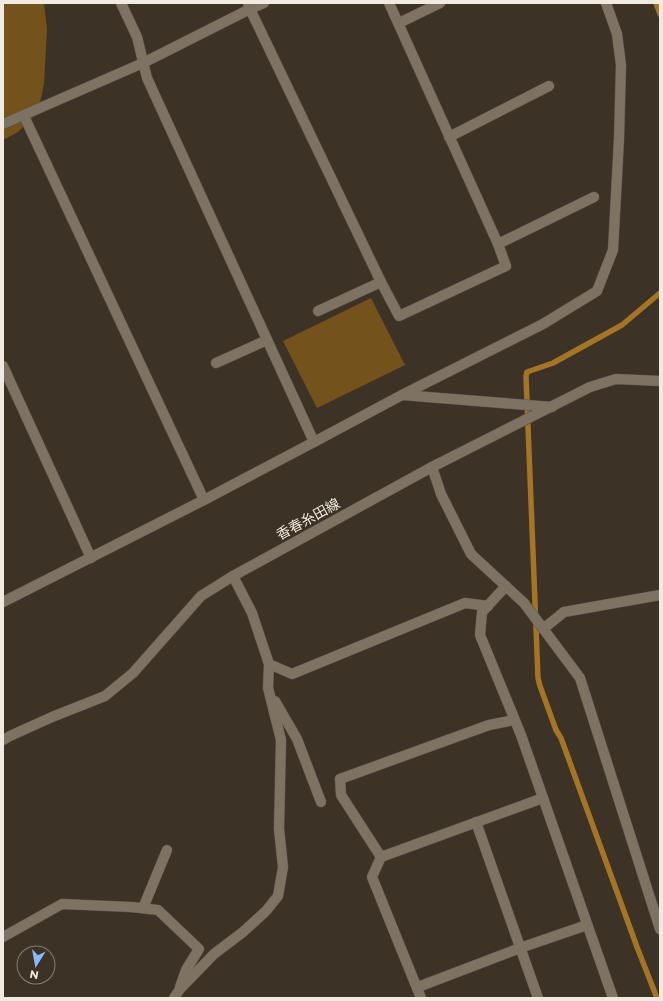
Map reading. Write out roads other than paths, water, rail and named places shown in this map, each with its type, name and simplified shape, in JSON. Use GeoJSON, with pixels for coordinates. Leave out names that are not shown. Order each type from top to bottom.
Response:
{"type":"FeatureCollection","features":[{"type":"Feature","properties":{"kind":"street"},"geometry":{"type":"LineString","coordinates":[[121,3],[137,37],[147,78],[314,442]]}},
{"type":"Feature","properties":{"kind":"street"},"geometry":{"type":"LineString","coordinates":[[3,124],[144,63],[249,6],[264,3]]}},
{"type":"Feature","properties":{"kind":"street"},"geometry":{"type":"LineString","coordinates":[[249,6],[381,282],[399,316],[506,266],[498,244],[389,3]]}},
{"type":"Feature","properties":{"kind":"street"},"geometry":{"type":"LineString","coordinates":[[399,23],[440,3]]}},
{"type":"Feature","properties":{"kind":"street"},"geometry":{"type":"LineString","coordinates":[[3,602],[204,500],[402,395],[543,324],[597,291],[613,250],[619,139],[621,65],[617,34],[606,3]]}},
{"type":"Feature","properties":{"kind":"street"},"geometry":{"type":"LineString","coordinates":[[449,136],[549,86]]}},
{"type":"Feature","properties":{"kind":"street"},"geometry":{"type":"LineString","coordinates":[[24,116],[204,500]]}},
{"type":"Feature","properties":{"kind":"street"},"geometry":{"type":"LineString","coordinates":[[498,244],[594,197]]}},
{"type":"Feature","properties":{"kind":"street"},"geometry":{"type":"LineString","coordinates":[[318,311],[381,282]]}},
{"type":"Feature","properties":{"kind":"street"},"geometry":{"type":"LineString","coordinates":[[216,363],[267,340]]}},
{"type":"Feature","properties":{"kind":"street"},"geometry":{"type":"LineString","coordinates":[[3,366],[91,558]]}},
{"type":"Feature","properties":{"kind":"street","name":"香春糸田線"},"geometry":{"type":"LineString","coordinates":[[3,740],[52,717],[105,696],[133,673],[201,596],[233,576],[432,468],[590,387],[616,379],[660,381]]}},
{"type":"Feature","properties":{"kind":"street"},"geometry":{"type":"LineString","coordinates":[[402,395],[553,407]]}},
{"type":"Feature","properties":{"kind":"street"},"geometry":{"type":"LineString","coordinates":[[432,468],[441,494],[471,554],[524,603],[580,678],[660,929]]}},
{"type":"Feature","properties":{"kind":"street"},"geometry":{"type":"LineString","coordinates":[[174,998],[180,989],[214,954],[243,932],[266,911],[278,896],[283,867],[279,830],[281,740],[268,688],[269,664],[252,613],[233,576]]}},
{"type":"Feature","properties":{"kind":"street"},"geometry":{"type":"LineString","coordinates":[[506,586],[482,612],[480,635],[543,798],[613,998]]}},
{"type":"Feature","properties":{"kind":"street"},"geometry":{"type":"LineString","coordinates":[[543,629],[564,612],[660,595]]}},
{"type":"Feature","properties":{"kind":"street"},"geometry":{"type":"LineString","coordinates":[[269,664],[292,674],[465,603],[488,606]]}},
{"type":"Feature","properties":{"kind":"street"},"geometry":{"type":"LineString","coordinates":[[268,688],[297,739],[321,802]]}},
{"type":"Feature","properties":{"kind":"street"},"geometry":{"type":"LineString","coordinates":[[381,857],[341,795],[340,779],[489,725],[514,720]]}},
{"type":"Feature","properties":{"kind":"street"},"geometry":{"type":"LineString","coordinates":[[421,998],[372,877],[381,857],[543,798]]}},
{"type":"Feature","properties":{"kind":"street"},"geometry":{"type":"LineString","coordinates":[[476,822],[538,998]]}},
{"type":"Feature","properties":{"kind":"street"},"geometry":{"type":"LineString","coordinates":[[143,908],[167,850]]}},
{"type":"Feature","properties":{"kind":"street"},"geometry":{"type":"LineString","coordinates":[[3,937],[62,904],[130,907],[158,910],[199,949],[186,970],[180,989]]}},
{"type":"Feature","properties":{"kind":"street"},"geometry":{"type":"LineString","coordinates":[[418,988],[520,948],[587,925]]}},
{"type":"Feature","properties":{"kind":"waterway"},"geometry":{"type":"LineString","coordinates":[[656,3],[660,14]]}},
{"type":"Feature","properties":{"kind":"waterway"},"geometry":{"type":"LineString","coordinates":[[657,998],[561,738],[556,730],[538,678],[526,376],[527,372],[553,363],[622,325],[660,293]]}}]}
